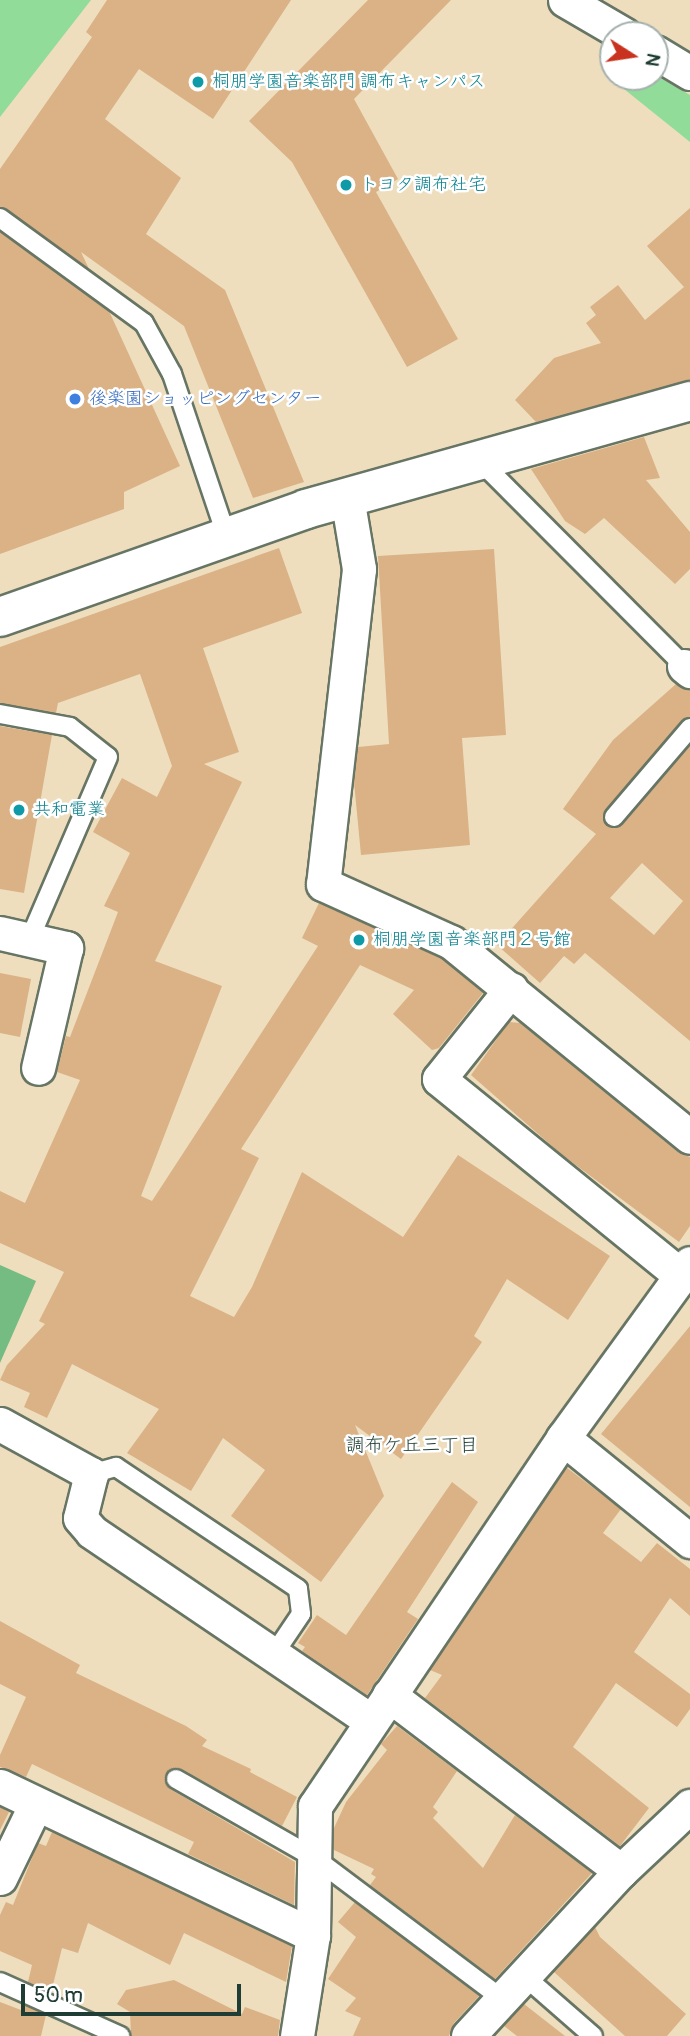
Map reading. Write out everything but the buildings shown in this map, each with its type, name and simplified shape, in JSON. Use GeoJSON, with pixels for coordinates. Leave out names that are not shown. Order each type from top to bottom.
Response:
{"type":"FeatureCollection","features":[{"type":"Feature","properties":{"kind":"street"},"geometry":{"type":"LineString","coordinates":[[565,0],[601,21]]}},
{"type":"Feature","properties":{"kind":"street"},"geometry":{"type":"LineString","coordinates":[[669,60],[690,73]]}},
{"type":"Feature","properties":{"kind":"street"},"geometry":{"type":"LineString","coordinates":[[0,617],[347,497],[690,401]]}},
{"type":"Feature","properties":{"kind":"street"},"geometry":{"type":"LineString","coordinates":[[347,497],[359,569],[323,884],[451,943],[690,1137]]}},
{"type":"Feature","properties":{"kind":"street"},"geometry":{"type":"LineString","coordinates":[[14,937],[66,948],[38,1068]]}},
{"type":"Feature","properties":{"kind":"street"},"geometry":{"type":"LineString","coordinates":[[297,2036],[313,1935],[315,1806],[563,1438],[685,1269],[439,1079],[511,989]]}},
{"type":"Feature","properties":{"kind":"street"},"geometry":{"type":"LineString","coordinates":[[0,1424],[91,1474],[80,1518],[92,1532],[274,1654],[380,1708],[621,1871]]}},
{"type":"Feature","properties":{"kind":"street"},"geometry":{"type":"LineString","coordinates":[[563,1438],[690,1541]]}},
{"type":"Feature","properties":{"kind":"street"},"geometry":{"type":"LineString","coordinates":[[0,1786],[313,1935]]}},
{"type":"Feature","properties":{"kind":"street"},"geometry":{"type":"LineString","coordinates":[[0,1878],[36,1804]]}},
{"type":"Feature","properties":{"kind":"street"},"geometry":{"type":"LineString","coordinates":[[468,2036],[621,1871],[690,1806]]}},
{"type":"Feature","properties":{"kind":"lane"},"geometry":{"type":"LineString","coordinates":[[0,218],[144,323],[172,374],[227,537]]}},
{"type":"Feature","properties":{"kind":"lane"},"geometry":{"type":"LineString","coordinates":[[478,459],[687,668]]}},
{"type":"Feature","properties":{"kind":"lane"},"geometry":{"type":"LineString","coordinates":[[0,714],[70,727],[108,757],[14,937]]}},
{"type":"Feature","properties":{"kind":"lane"},"geometry":{"type":"LineString","coordinates":[[614,817],[690,729]]}},
{"type":"Feature","properties":{"kind":"lane"},"geometry":{"type":"LineString","coordinates":[[91,1474],[116,1467],[298,1589],[301,1614],[274,1654]]}},
{"type":"Feature","properties":{"kind":"lane"},"geometry":{"type":"LineString","coordinates":[[176,1779],[316,1859],[512,1987],[593,2036]]}},
{"type":"Feature","properties":{"kind":"lane"},"geometry":{"type":"LineString","coordinates":[[0,1982],[120,2036]]}},
{"type":"Feature","properties":{"kind":"green space"},"geometry":{"type":"Polygon","coordinates":[[[0,0],[91,0],[0,117],[0,0]]]}},
{"type":"Feature","properties":{"kind":"green space"},"geometry":{"type":"Polygon","coordinates":[[[669,83],[690,95],[690,142],[626,91],[669,91],[669,83]]]}},
{"type":"Feature","properties":{"kind":"green space"},"geometry":{"type":"Polygon","coordinates":[[[0,1265],[36,1281],[0,1363],[0,1265]]]}},
{"type":"Feature","properties":{"kind":"place","name":"桐朋学園音楽部門 調布キャンパス"},"geometry":{"type":"Point","coordinates":[198,82]}},
{"type":"Feature","properties":{"kind":"place","name":"トヨタ調布社宅"},"geometry":{"type":"Point","coordinates":[346,185]}},
{"type":"Feature","properties":{"kind":"place","name":"後楽園ショッピングセンター"},"geometry":{"type":"Point","coordinates":[75,399]}},
{"type":"Feature","properties":{"kind":"place","name":"共和電業"},"geometry":{"type":"Point","coordinates":[19,810]}},
{"type":"Feature","properties":{"kind":"place","name":"桐朋学園音楽部門２号館"},"geometry":{"type":"Point","coordinates":[359,940]}},
{"type":"Feature","properties":{"kind":"district","name":"調布ケ丘三丁目"},"geometry":{"type":"Point","coordinates":[412,1446]}}]}
